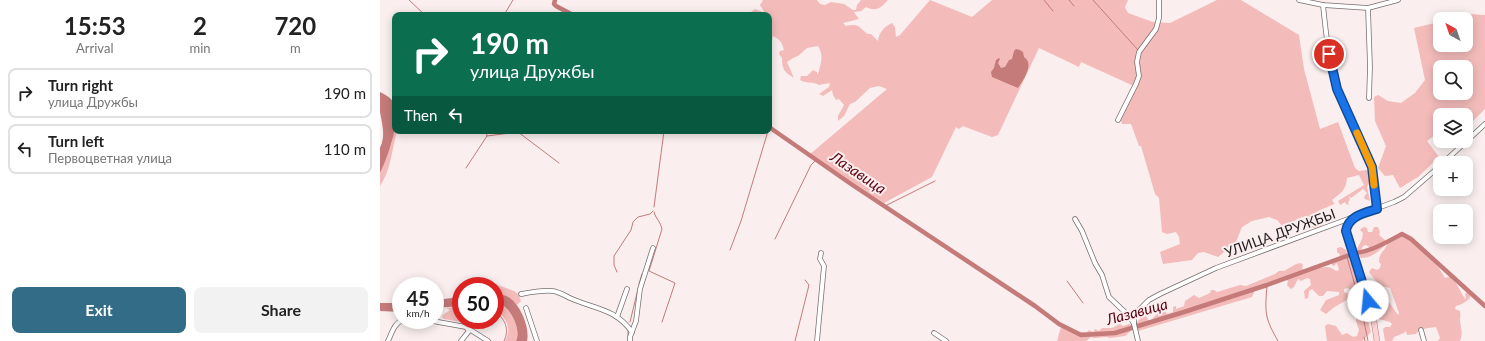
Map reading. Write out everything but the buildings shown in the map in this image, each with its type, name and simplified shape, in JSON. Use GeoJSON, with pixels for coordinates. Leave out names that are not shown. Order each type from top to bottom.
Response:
{"type":"FeatureCollection","features":[{"type":"Feature","properties":{"kind":"main road"},"geometry":{"type":"LineString","coordinates":[[1354,253],[1373,315],[1377,341]]}},
{"type":"Feature","properties":{"kind":"street"},"geometry":{"type":"LineString","coordinates":[[1118,120],[1139,76],[1137,62],[1139,52],[1156,29],[1159,18],[1159,0]]}},
{"type":"Feature","properties":{"kind":"street"},"geometry":{"type":"LineString","coordinates":[[1299,0],[1323,6],[1368,8],[1398,0]]}},
{"type":"Feature","properties":{"kind":"street"},"geometry":{"type":"LineString","coordinates":[[1323,6],[1327,42],[1334,78],[1337,89],[1372,167],[1377,209]]}},
{"type":"Feature","properties":{"kind":"street"},"geometry":{"type":"LineString","coordinates":[[1368,8],[1370,67],[1369,98]]}},
{"type":"Feature","properties":{"kind":"street"},"geometry":{"type":"LineString","coordinates":[[1451,156],[1485,124]]}},
{"type":"Feature","properties":{"kind":"street","name":"УЛИЦА ДРУЖБЫ"},"geometry":{"type":"LineString","coordinates":[[1134,327],[1134,317],[1137,312],[1149,300],[1160,294],[1216,268],[1377,209],[1404,197],[1433,172]]}},
{"type":"Feature","properties":{"kind":"street"},"geometry":{"type":"LineString","coordinates":[[1075,219],[1102,275],[1109,297],[1126,312],[1134,327],[1138,341]]}},
{"type":"Feature","properties":{"kind":"street"},"geometry":{"type":"LineString","coordinates":[[1350,219],[1346,231],[1354,253]]}},
{"type":"Feature","properties":{"kind":"street"},"geometry":{"type":"LineString","coordinates":[[630,341],[636,321],[640,289],[653,248]]}},
{"type":"Feature","properties":{"kind":"street"},"geometry":{"type":"LineString","coordinates":[[817,341],[824,266],[820,259],[822,253]]}},
{"type":"Feature","properties":{"kind":"street"},"geometry":{"type":"LineString","coordinates":[[617,316],[627,289]]}},
{"type":"Feature","properties":{"kind":"street"},"geometry":{"type":"LineString","coordinates":[[522,294],[553,291],[598,307],[617,316],[632,332]]}},
{"type":"Feature","properties":{"kind":"street"},"geometry":{"type":"LineString","coordinates":[[526,308],[537,341]]}},
{"type":"Feature","properties":{"kind":"street"},"geometry":{"type":"LineString","coordinates":[[388,341],[394,329]]}},
{"type":"Feature","properties":{"kind":"street"},"geometry":{"type":"LineString","coordinates":[[462,341],[468,331],[467,329]]}},
{"type":"Feature","properties":{"kind":"street"},"geometry":{"type":"LineString","coordinates":[[470,329],[488,341]]}},
{"type":"Feature","properties":{"kind":"street"},"geometry":{"type":"LineString","coordinates":[[1421,330],[1424,341]]}},
{"type":"Feature","properties":{"kind":"street"},"geometry":{"type":"LineString","coordinates":[[934,332],[946,341]]}},
{"type":"Feature","properties":{"kind":"shaded area"},"geometry":{"type":"Polygon","coordinates":[[[763,0],[817,0],[820,4],[825,5],[831,2],[844,4],[853,10],[856,10],[857,5],[861,0],[888,0],[876,9],[866,7],[861,11],[854,12],[859,19],[843,23],[846,26],[854,25],[859,27],[868,34],[871,34],[878,41],[882,30],[892,23],[895,27],[896,37],[900,35],[930,0],[972,17],[992,0],[1128,0],[1125,7],[1128,13],[1153,22],[1170,23],[1217,0],[1241,0],[1299,35],[1304,69],[1320,129],[1338,122],[1355,168],[1359,171],[1367,170],[1370,176],[1370,181],[1367,187],[1370,201],[1365,199],[1364,197],[1367,193],[1363,189],[1351,198],[1349,196],[1349,204],[1347,205],[1345,202],[1340,205],[1338,201],[1364,185],[1359,175],[1347,178],[1346,186],[1332,200],[1335,203],[1318,211],[1317,213],[1319,215],[1322,227],[1317,229],[1309,226],[1307,216],[1295,220],[1285,229],[1277,220],[1269,217],[1252,221],[1242,227],[1236,242],[1218,257],[1204,252],[1198,253],[1192,260],[1163,264],[1160,252],[1180,244],[1179,237],[1176,232],[1167,234],[1162,232],[1159,198],[1155,194],[1141,146],[1139,146],[1131,124],[1122,124],[1120,118],[1136,87],[1081,62],[1079,67],[1039,48],[998,135],[992,137],[963,126],[959,129],[956,127],[932,177],[884,203],[809,155],[887,89],[879,86],[870,88],[855,102],[850,104],[844,116],[838,121],[838,116],[844,105],[839,99],[836,100],[832,90],[823,96],[819,94],[829,87],[830,83],[819,85],[800,80],[801,76],[807,76],[813,70],[818,74],[821,56],[818,46],[807,48],[798,56],[787,62],[794,78],[788,74],[783,68],[782,58],[779,54],[780,51],[784,50],[781,43],[773,36],[772,39],[772,12],[764,12],[760,5],[763,0]]]}},
{"type":"Feature","properties":{"kind":"shaded area"},"geometry":{"type":"Polygon","coordinates":[[[755,9],[762,12],[751,12],[755,9]]]}},
{"type":"Feature","properties":{"kind":"shaded area"},"geometry":{"type":"Polygon","coordinates":[[[1473,14],[1485,15],[1485,109],[1473,121],[1473,108],[1433,108],[1433,136],[1427,141],[1438,156],[1433,156],[1433,163],[1418,177],[1400,188],[1393,175],[1385,176],[1378,168],[1386,146],[1375,121],[1374,97],[1378,95],[1388,101],[1401,103],[1415,93],[1425,80],[1414,28],[1433,23],[1433,52],[1473,52],[1473,14]]]}},
{"type":"Feature","properties":{"kind":"shaded area"},"geometry":{"type":"Polygon","coordinates":[[[1016,49],[1023,52],[1028,64],[1027,72],[1018,88],[992,77],[991,72],[994,68],[996,60],[999,58],[998,63],[1001,68],[1005,67],[1009,60],[1012,59],[1016,49]]]}},
{"type":"Feature","properties":{"kind":"shaded area"},"geometry":{"type":"Polygon","coordinates":[[[380,92],[392,101],[392,134],[393,134],[387,157],[380,173],[380,148],[383,134],[380,112],[380,92]]]}},
{"type":"Feature","properties":{"kind":"shaded area"},"geometry":{"type":"Polygon","coordinates":[[[393,134],[396,134],[387,173],[380,186],[380,173],[391,145],[393,134]]]}},
{"type":"Feature","properties":{"kind":"shaded area"},"geometry":{"type":"Polygon","coordinates":[[[1364,227],[1367,228],[1368,232],[1372,232],[1374,227],[1378,227],[1380,232],[1379,235],[1385,240],[1386,244],[1375,254],[1361,258],[1359,256],[1360,254],[1369,250],[1369,247],[1366,245],[1363,246],[1360,252],[1357,249],[1363,233],[1360,230],[1364,227]]]}},
{"type":"Feature","properties":{"kind":"shaded area"},"geometry":{"type":"Polygon","coordinates":[[[1403,235],[1417,245],[1439,268],[1445,278],[1451,276],[1465,299],[1465,294],[1467,292],[1470,293],[1471,295],[1469,299],[1456,306],[1455,309],[1460,311],[1462,333],[1460,341],[1438,341],[1440,338],[1436,327],[1422,329],[1416,334],[1407,335],[1406,331],[1394,337],[1392,341],[1385,341],[1383,329],[1385,327],[1390,327],[1392,324],[1379,319],[1376,300],[1386,298],[1398,315],[1399,313],[1390,288],[1380,285],[1369,272],[1372,268],[1377,270],[1380,268],[1381,264],[1379,262],[1379,258],[1387,243],[1403,235]]]}},
{"type":"Feature","properties":{"kind":"shaded area"},"geometry":{"type":"Polygon","coordinates":[[[1341,247],[1346,250],[1357,281],[1358,289],[1354,291],[1347,288],[1344,289],[1344,292],[1353,296],[1354,299],[1353,300],[1350,298],[1326,314],[1320,310],[1326,300],[1339,295],[1339,292],[1327,291],[1323,296],[1319,296],[1312,289],[1309,291],[1308,298],[1305,299],[1304,291],[1311,285],[1310,279],[1307,278],[1301,281],[1298,279],[1294,287],[1291,289],[1287,285],[1288,281],[1285,279],[1255,290],[1252,297],[1138,331],[1136,329],[1135,324],[1141,318],[1146,316],[1148,320],[1151,320],[1159,312],[1165,311],[1167,314],[1173,312],[1173,307],[1176,306],[1176,309],[1184,306],[1185,301],[1194,295],[1199,298],[1210,293],[1211,290],[1217,292],[1240,285],[1246,286],[1279,271],[1284,271],[1296,264],[1301,263],[1303,265],[1302,269],[1308,271],[1326,267],[1330,267],[1336,271],[1339,270],[1337,263],[1334,266],[1332,265],[1331,261],[1340,256],[1339,253],[1337,253],[1337,248],[1341,247]]]}},
{"type":"Feature","properties":{"kind":"shaded area"},"geometry":{"type":"Polygon","coordinates":[[[504,287],[518,294],[521,301],[517,305],[504,296],[504,287]]]}},
{"type":"Feature","properties":{"kind":"shaded area"},"geometry":{"type":"Polygon","coordinates":[[[504,295],[510,298],[518,306],[526,324],[528,336],[527,341],[516,341],[518,332],[517,327],[507,309],[504,307],[504,295]]]}},
{"type":"Feature","properties":{"kind":"shaded area"},"geometry":{"type":"Polygon","coordinates":[[[452,298],[452,307],[444,307],[444,299],[452,298]]]}},
{"type":"Feature","properties":{"kind":"shaded area"},"geometry":{"type":"Polygon","coordinates":[[[380,303],[392,303],[392,312],[380,311],[380,303]]]}},
{"type":"Feature","properties":{"kind":"shaded area"},"geometry":{"type":"Polygon","coordinates":[[[504,306],[510,313],[517,327],[518,332],[516,341],[505,341],[508,327],[505,319],[504,306]]]}},
{"type":"Feature","properties":{"kind":"shaded area"},"geometry":{"type":"Polygon","coordinates":[[[452,307],[452,320],[444,319],[444,314],[450,310],[446,308],[452,307]]]}},
{"type":"Feature","properties":{"kind":"shaded area"},"geometry":{"type":"Polygon","coordinates":[[[1359,307],[1365,311],[1371,332],[1362,341],[1327,341],[1325,326],[1328,324],[1336,326],[1342,335],[1347,333],[1353,337],[1357,336],[1359,330],[1356,321],[1357,308],[1359,307]]]}},
{"type":"Feature","properties":{"kind":"shaded area"},"geometry":{"type":"Polygon","coordinates":[[[1120,324],[1123,326],[1129,324],[1132,325],[1133,329],[1125,336],[1110,338],[1091,337],[1086,341],[1057,341],[1061,327],[1064,325],[1077,332],[1087,332],[1089,330],[1093,332],[1095,329],[1099,331],[1102,328],[1112,328],[1120,324]]]}},
{"type":"Feature","properties":{"kind":"waterway"},"geometry":{"type":"LineString","coordinates":[[409,0],[422,12]]}},
{"type":"Feature","properties":{"kind":"waterway"},"geometry":{"type":"LineString","coordinates":[[506,12],[513,0]]}},
{"type":"Feature","properties":{"kind":"waterway","name":"Лазавица"},"geometry":{"type":"LineString","coordinates":[[555,0],[554,4],[556,6],[567,12]]}},
{"type":"Feature","properties":{"kind":"waterway"},"geometry":{"type":"LineString","coordinates":[[1044,0],[1053,11]]}},
{"type":"Feature","properties":{"kind":"waterway"},"geometry":{"type":"LineString","coordinates":[[1069,0],[1074,6]]}},
{"type":"Feature","properties":{"kind":"waterway"},"geometry":{"type":"LineString","coordinates":[[1093,0],[1138,50]]}},
{"type":"Feature","properties":{"kind":"waterway","name":"Лазавица"},"geometry":{"type":"LineString","coordinates":[[772,129],[851,184],[1035,306],[1059,324],[1081,335],[1115,333],[1184,312],[1373,248],[1402,234],[1411,239],[1485,306]]}},
{"type":"Feature","properties":{"kind":"waterway"},"geometry":{"type":"LineString","coordinates":[[487,134],[487,136],[502,134]]}},
{"type":"Feature","properties":{"kind":"waterway"},"geometry":{"type":"LineString","coordinates":[[521,134],[559,163]]}},
{"type":"Feature","properties":{"kind":"waterway"},"geometry":{"type":"LineString","coordinates":[[654,207],[664,134]]}},
{"type":"Feature","properties":{"kind":"waterway"},"geometry":{"type":"LineString","coordinates":[[730,250],[741,221],[767,134]]}},
{"type":"Feature","properties":{"kind":"waterway"},"geometry":{"type":"LineString","coordinates":[[466,168],[487,136]]}},
{"type":"Feature","properties":{"kind":"waterway"},"geometry":{"type":"LineString","coordinates":[[775,239],[811,165],[816,160]]}},
{"type":"Feature","properties":{"kind":"waterway"},"geometry":{"type":"LineString","coordinates":[[885,206],[935,181]]}},
{"type":"Feature","properties":{"kind":"waterway"},"geometry":{"type":"LineString","coordinates":[[617,272],[614,265],[614,256],[631,230],[633,222],[638,217],[650,214],[653,211]]}},
{"type":"Feature","properties":{"kind":"waterway"},"geometry":{"type":"LineString","coordinates":[[654,212],[662,229],[649,271],[675,283],[662,322]]}},
{"type":"Feature","properties":{"kind":"waterway"},"geometry":{"type":"LineString","coordinates":[[1347,257],[1361,307],[1368,341]]}},
{"type":"Feature","properties":{"kind":"waterway"},"geometry":{"type":"LineString","coordinates":[[639,284],[642,274]]}},
{"type":"Feature","properties":{"kind":"waterway"},"geometry":{"type":"LineString","coordinates":[[795,341],[809,285],[805,280]]}},
{"type":"Feature","properties":{"kind":"waterway"},"geometry":{"type":"LineString","coordinates":[[1067,281],[1083,303]]}},
{"type":"Feature","properties":{"kind":"waterway"},"geometry":{"type":"LineString","coordinates":[[1267,285],[1266,314],[1270,326],[1278,341]]}},
{"type":"Feature","properties":{"kind":"waterway"},"geometry":{"type":"LineString","coordinates":[[630,322],[638,289]]}},
{"type":"Feature","properties":{"kind":"waterway"},"geometry":{"type":"LineString","coordinates":[[504,321],[507,332],[504,341]]}},
{"type":"Feature","properties":{"kind":"waterway"},"geometry":{"type":"LineString","coordinates":[[628,330],[628,336]]}},
{"type":"Feature","properties":{"kind":"waterway"},"geometry":{"type":"LineString","coordinates":[[1364,337],[1365,341]]}},
{"type":"Feature","properties":{"kind":"slow traffic"},"geometry":{"type":"LineString","coordinates":[[1357,133],[1372,167],[1374,185]]}},
{"type":"Feature","properties":{"kind":"route"},"geometry":{"type":"LineString","coordinates":[[1329,54],[1337,89],[1372,167],[1377,209],[1350,219],[1346,231],[1368,301]]}}]}
